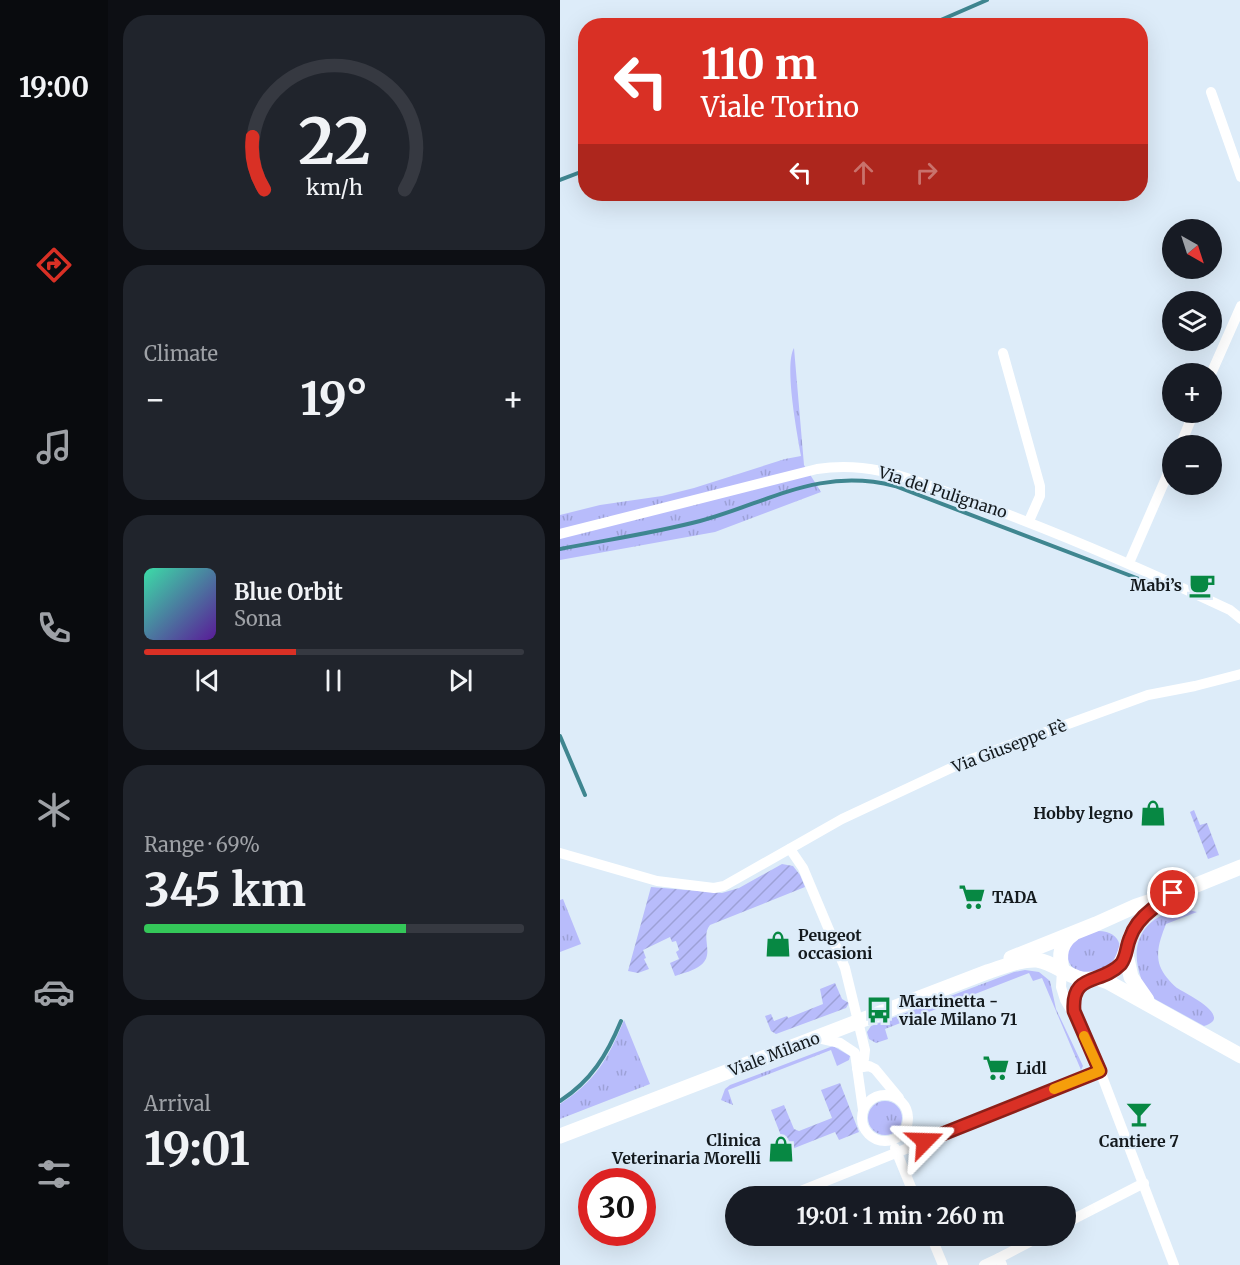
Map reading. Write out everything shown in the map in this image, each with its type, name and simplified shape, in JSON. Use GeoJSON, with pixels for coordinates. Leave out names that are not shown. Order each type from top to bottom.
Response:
{"type":"FeatureCollection","features":[{"type":"Feature","properties":{"kind":"street"},"geometry":{"type":"LineString","coordinates":[[1211,92],[1241,177]]}},
{"type":"Feature","properties":{"kind":"street"},"geometry":{"type":"LineString","coordinates":[[1216,363],[1241,306]]}},
{"type":"Feature","properties":{"kind":"street"},"geometry":{"type":"LineString","coordinates":[[1003,353],[1040,486],[1040,496],[1029,521]]}},
{"type":"Feature","properties":{"kind":"street","name":"Via del Pulignano"},"geometry":{"type":"LineString","coordinates":[[560,534],[817,469],[839,465],[881,470],[1029,521],[1129,563],[1229,610],[1241,619]]}},
{"type":"Feature","properties":{"kind":"street"},"geometry":{"type":"LineString","coordinates":[[1129,563],[1162,487]]}},
{"type":"Feature","properties":{"kind":"street","name":"Via Giuseppe Fè"},"geometry":{"type":"LineString","coordinates":[[560,853],[656,881],[714,888],[724,886],[881,800],[966,761],[1151,694],[1207,684],[1241,674]]}},
{"type":"Feature","properties":{"kind":"street"},"geometry":{"type":"LineString","coordinates":[[790,849],[803,868],[845,968],[865,1052],[864,1059],[857,1068]]}},
{"type":"Feature","properties":{"kind":"street","name":"Viale Milano"},"geometry":{"type":"LineString","coordinates":[[987,972],[1025,951],[1241,867]]}},
{"type":"Feature","properties":{"kind":"street","name":"Viale Milano"},"geometry":{"type":"LineString","coordinates":[[560,1136],[987,972],[1024,961],[1036,960],[1047,963],[1071,976],[1092,979],[1116,968],[1127,950],[1133,929],[1143,917],[1184,890]]}},
{"type":"Feature","properties":{"kind":"street"},"geometry":{"type":"LineString","coordinates":[[1096,924],[1109,925],[1119,930],[1125,938],[1129,972],[1134,985],[1142,996],[1158,1010]]}},
{"type":"Feature","properties":{"kind":"street"},"geometry":{"type":"LineString","coordinates":[[1076,932],[1066,940],[1061,950],[1063,995],[1100,1071],[1174,1265]]}},
{"type":"Feature","properties":{"kind":"street"},"geometry":{"type":"LineString","coordinates":[[1075,1017],[1073,1000],[1079,988],[1092,979],[1108,982],[1241,1056]]}},
{"type":"Feature","properties":{"kind":"street"},"geometry":{"type":"LineString","coordinates":[[816,1038],[836,1041],[849,1047],[857,1056],[857,1068],[863,1110],[862,1118],[867,1132],[880,1140],[892,1139],[901,1134],[908,1121],[901,1101],[875,1069],[869,1066],[857,1068]]}},
{"type":"Feature","properties":{"kind":"street"},"geometry":{"type":"LineString","coordinates":[[814,1186],[1100,1071]]}},
{"type":"Feature","properties":{"kind":"street"},"geometry":{"type":"LineString","coordinates":[[863,1110],[873,1098],[880,1095],[894,1097],[901,1101]]}},
{"type":"Feature","properties":{"kind":"street"},"geometry":{"type":"LineString","coordinates":[[892,1139],[910,1186]]}},
{"type":"Feature","properties":{"kind":"street"},"geometry":{"type":"LineString","coordinates":[[1076,1218],[1144,1183]]}},
{"type":"Feature","properties":{"kind":"street"},"geometry":{"type":"LineString","coordinates":[[935,1246],[943,1265]]}},
{"type":"Feature","properties":{"kind":"street"},"geometry":{"type":"LineString","coordinates":[[983,1265],[1000,1261],[1025,1246]]}},
{"type":"Feature","properties":{"kind":"green space"},"geometry":{"type":"Polygon","coordinates":[[[794,348],[804,465],[821,492],[715,532],[560,560],[560,515],[600,505],[662,496],[801,456],[794,416],[790,369],[794,348]]]}},
{"type":"Feature","properties":{"kind":"green space"},"geometry":{"type":"Polygon","coordinates":[[[1194,810],[1200,825],[1207,823],[1219,855],[1208,859],[1190,812],[1194,810]]]}},
{"type":"Feature","properties":{"kind":"green space"},"geometry":{"type":"Polygon","coordinates":[[[782,864],[793,866],[805,887],[710,925],[706,935],[707,956],[698,967],[675,976],[670,963],[679,959],[676,952],[679,950],[676,941],[672,942],[670,937],[643,950],[649,969],[638,973],[628,971],[651,887],[722,893],[739,888],[782,864]]]}},
{"type":"Feature","properties":{"kind":"green space"},"geometry":{"type":"Polygon","coordinates":[[[563,899],[581,944],[560,952],[560,900],[563,899]]]}},
{"type":"Feature","properties":{"kind":"green space"},"geometry":{"type":"Polygon","coordinates":[[[1181,908],[1197,912],[1166,924],[1159,945],[1159,961],[1163,972],[1174,986],[1211,1011],[1214,1017],[1212,1022],[1204,1026],[1153,998],[1138,980],[1141,978],[1137,953],[1138,942],[1143,932],[1158,918],[1181,908]]]}},
{"type":"Feature","properties":{"kind":"green space"},"geometry":{"type":"Polygon","coordinates":[[[1097,931],[1112,934],[1117,939],[1120,950],[1118,956],[1106,968],[1088,973],[1074,969],[1068,960],[1071,944],[1097,931]]]}},
{"type":"Feature","properties":{"kind":"green space"},"geometry":{"type":"Polygon","coordinates":[[[1025,970],[1039,972],[1050,981],[1056,1009],[1083,1066],[1081,1070],[1042,978],[1033,981],[1029,973],[885,1029],[888,1039],[876,1043],[869,1039],[867,1032],[871,1026],[1014,972],[1025,970]]]}},
{"type":"Feature","properties":{"kind":"green space"},"geometry":{"type":"Polygon","coordinates":[[[835,983],[842,999],[849,1003],[846,1008],[776,1034],[771,1031],[765,1016],[771,1014],[774,1021],[823,1004],[820,989],[835,983]]]}},
{"type":"Feature","properties":{"kind":"green space"},"geometry":{"type":"Polygon","coordinates":[[[624,1020],[650,1084],[560,1119],[560,1104],[583,1087],[600,1068],[624,1020]]]}},
{"type":"Feature","properties":{"kind":"green space"},"geometry":{"type":"Polygon","coordinates":[[[833,1046],[850,1056],[849,1060],[837,1066],[831,1050],[728,1090],[733,1105],[721,1100],[725,1089],[730,1085],[833,1046]]]}},
{"type":"Feature","properties":{"kind":"green space"},"geometry":{"type":"Polygon","coordinates":[[[840,1083],[859,1132],[839,1140],[835,1132],[787,1151],[771,1110],[784,1105],[794,1129],[799,1131],[832,1118],[821,1090],[840,1083]]]}},
{"type":"Feature","properties":{"kind":"green space"},"geometry":{"type":"Polygon","coordinates":[[[885,1101],[897,1106],[902,1118],[897,1130],[885,1135],[873,1130],[868,1118],[873,1106],[885,1101]]]}},
{"type":"Feature","properties":{"kind":"waterway"},"geometry":{"type":"LineString","coordinates":[[945,18],[987,0]]}},
{"type":"Feature","properties":{"kind":"waterway"},"geometry":{"type":"LineString","coordinates":[[560,180],[578,173]]}},
{"type":"Feature","properties":{"kind":"waterway"},"geometry":{"type":"LineString","coordinates":[[560,549],[700,521],[795,489],[842,481],[868,481],[895,486],[1147,582]]}},
{"type":"Feature","properties":{"kind":"waterway"},"geometry":{"type":"LineString","coordinates":[[560,736],[585,795]]}},
{"type":"Feature","properties":{"kind":"waterway"},"geometry":{"type":"LineString","coordinates":[[560,1101],[581,1085],[597,1066],[621,1021]]}},
{"type":"Feature","properties":{"kind":"slow traffic"},"geometry":{"type":"LineString","coordinates":[[1054,1089],[1100,1071],[1084,1036]]}},
{"type":"Feature","properties":{"kind":"place","name":"Mabi’s"},"geometry":{"type":"Point","coordinates":[1202,585]}},
{"type":"Feature","properties":{"kind":"place","name":"Hobby legno"},"geometry":{"type":"Point","coordinates":[1153,813]}},
{"type":"Feature","properties":{"kind":"place","name":"TADA"},"geometry":{"type":"Point","coordinates":[972,897]}},
{"type":"Feature","properties":{"kind":"place","name":"Peugeot occasioni"},"geometry":{"type":"Point","coordinates":[778,944]}},
{"type":"Feature","properties":{"kind":"place","name":"Martinetta - viale Milano 71"},"geometry":{"type":"Point","coordinates":[879,1010]}},
{"type":"Feature","properties":{"kind":"place","name":"Lidl"},"geometry":{"type":"Point","coordinates":[996,1068]}},
{"type":"Feature","properties":{"kind":"place","name":"Cantiere 7"},"geometry":{"type":"Point","coordinates":[1139,1114]}},
{"type":"Feature","properties":{"kind":"place","name":"Clinica Veterinaria Morelli"},"geometry":{"type":"Point","coordinates":[781,1149]}},
{"type":"Feature","properties":{"kind":"route"},"geometry":{"type":"LineString","coordinates":[[925,1141],[1100,1071],[1074,1011],[1073,1000],[1076,992],[1086,980],[1103,976],[1121,964],[1133,929],[1143,917],[1184,890],[1173,893]]}}]}
